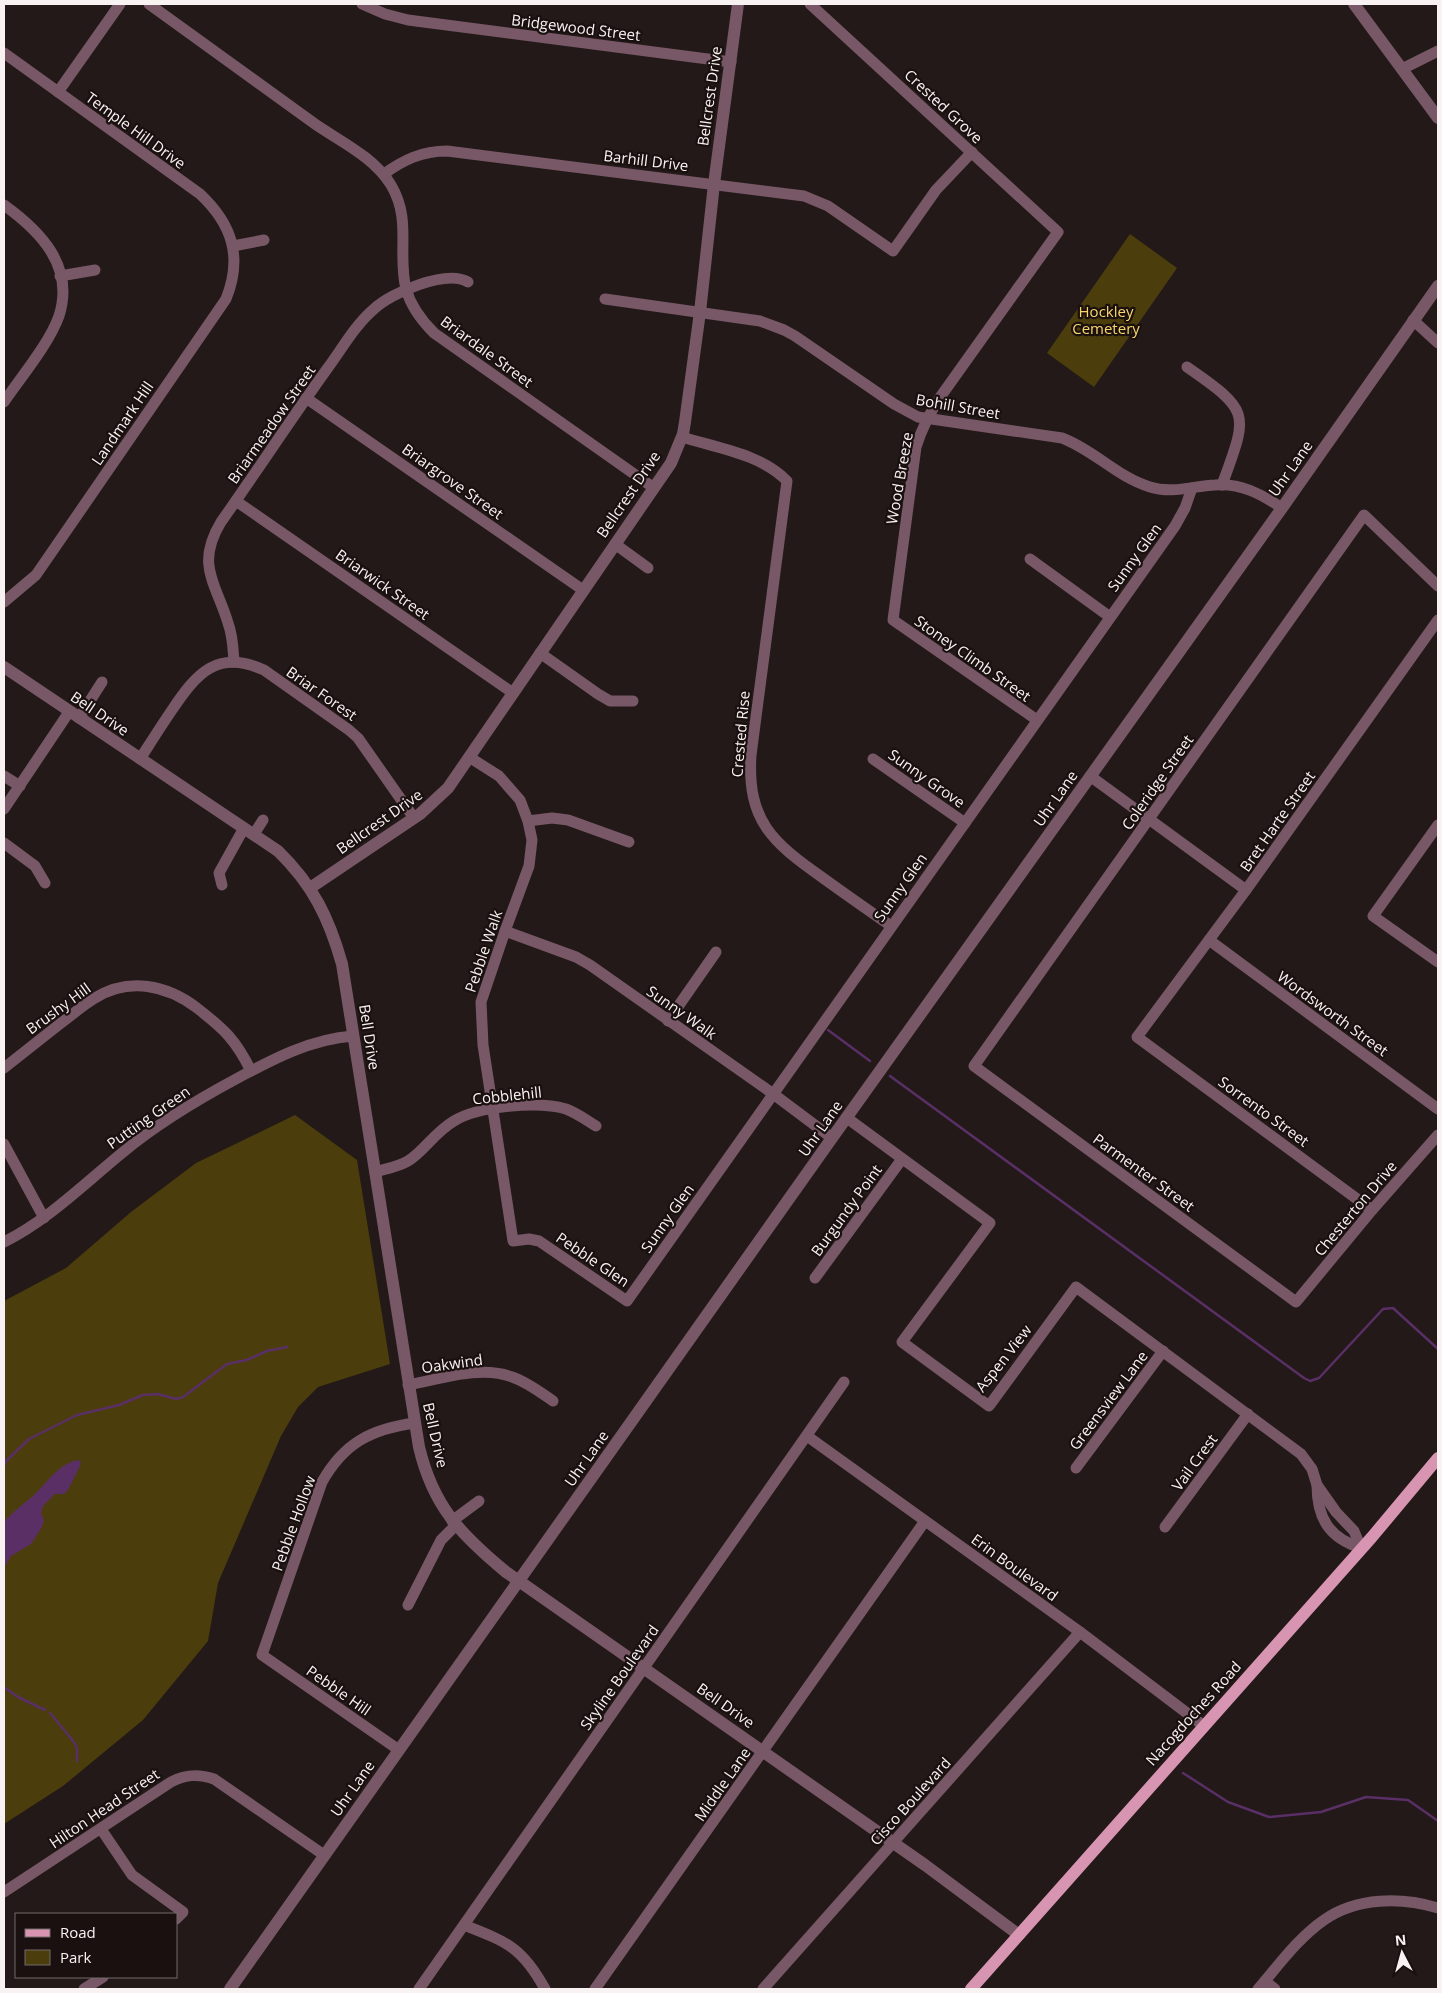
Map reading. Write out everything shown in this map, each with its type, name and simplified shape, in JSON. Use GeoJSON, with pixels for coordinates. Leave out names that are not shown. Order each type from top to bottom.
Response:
{"type":"FeatureCollection","features":[{"type":"Feature","properties":{"kind":"main road","name":"Nacogdoches Road"},"geometry":{"type":"LineString","coordinates":[[971,1989],[1361,1548],[1438,1458]]}},
{"type":"Feature","properties":{"kind":"street"},"geometry":{"type":"LineString","coordinates":[[58,92],[120,4]]}},
{"type":"Feature","properties":{"kind":"street","name":"Briardale Street"},"geometry":{"type":"LineString","coordinates":[[149,4],[334,137],[372,162],[384,174],[396,195],[402,213],[406,290],[412,306],[434,334],[654,488]]}},
{"type":"Feature","properties":{"kind":"street","name":"Bridgewood Street"},"geometry":{"type":"LineString","coordinates":[[362,4],[387,9],[408,20],[731,62]]}},
{"type":"Feature","properties":{"kind":"street","name":"Bellcrest Drive"},"geometry":{"type":"LineString","coordinates":[[310,888],[414,818],[441,797],[671,463],[682,437],[700,312],[714,184],[738,4]]}},
{"type":"Feature","properties":{"kind":"street","name":"Crested Grove"},"geometry":{"type":"LineString","coordinates":[[810,4],[1058,232]]}},
{"type":"Feature","properties":{"kind":"street"},"geometry":{"type":"LineString","coordinates":[[1354,4],[1438,118]]}},
{"type":"Feature","properties":{"kind":"street"},"geometry":{"type":"LineString","coordinates":[[1402,69],[1438,51]]}},
{"type":"Feature","properties":{"kind":"street","name":"Temple Hill Drive"},"geometry":{"type":"LineString","coordinates":[[4,53],[200,194],[224,222],[233,246]]}},
{"type":"Feature","properties":{"kind":"street","name":"Barhill Drive"},"geometry":{"type":"LineString","coordinates":[[384,174],[412,157],[429,152],[447,151],[804,196],[821,202],[894,251],[936,190],[972,152]]}},
{"type":"Feature","properties":{"kind":"street"},"geometry":{"type":"LineString","coordinates":[[4,205],[25,221],[45,241],[56,260],[62,298],[58,317],[49,336],[4,402]]}},
{"type":"Feature","properties":{"kind":"street","name":"Wood Breeze"},"geometry":{"type":"LineString","coordinates":[[893,620],[916,446],[927,418],[1058,232]]}},
{"type":"Feature","properties":{"kind":"street"},"geometry":{"type":"LineString","coordinates":[[233,246],[264,240]]}},
{"type":"Feature","properties":{"kind":"street","name":"Landmark Hill"},"geometry":{"type":"LineString","coordinates":[[4,602],[36,576],[226,299],[233,272],[233,246]]}},
{"type":"Feature","properties":{"kind":"street"},"geometry":{"type":"LineString","coordinates":[[60,276],[95,270]]}},
{"type":"Feature","properties":{"kind":"street","name":"Briarmeadow Street"},"geometry":{"type":"LineString","coordinates":[[234,662],[229,624],[212,585],[209,571],[208,557],[217,529],[306,398],[374,308],[406,290],[443,278],[455,277],[468,282]]}},
{"type":"Feature","properties":{"kind":"street","name":"Uhr Lane"},"geometry":{"type":"LineString","coordinates":[[230,1989],[1438,286]]}},
{"type":"Feature","properties":{"kind":"street","name":"Bohill Street"},"geometry":{"type":"LineString","coordinates":[[606,300],[760,321],[784,330],[894,404],[918,417],[1062,438],[1082,447],[1135,481],[1160,489],[1234,486],[1253,490],[1282,508]]}},
{"type":"Feature","properties":{"kind":"street"},"geometry":{"type":"LineString","coordinates":[[1413,320],[1438,343]]}},
{"type":"Feature","properties":{"kind":"street"},"geometry":{"type":"LineString","coordinates":[[1187,367],[1222,391],[1239,412],[1240,434],[1222,485]]}},
{"type":"Feature","properties":{"kind":"street","name":"Briargrove Street"},"geometry":{"type":"LineString","coordinates":[[306,398],[583,590]]}},
{"type":"Feature","properties":{"kind":"street","name":"Crested Rise"},"geometry":{"type":"LineString","coordinates":[[682,437],[765,464],[779,473],[786,482],[751,755],[750,774],[753,797],[764,826],[777,843],[793,857],[891,926]]}},
{"type":"Feature","properties":{"kind":"street","name":"Sunny Glen"},"geometry":{"type":"LineString","coordinates":[[627,1301],[772,1093],[1175,526],[1185,508],[1192,488]]}},
{"type":"Feature","properties":{"kind":"street","name":"Briarwick Street"},"geometry":{"type":"LineString","coordinates":[[236,501],[513,693]]}},
{"type":"Feature","properties":{"kind":"street","name":"Coleridge Street"},"geometry":{"type":"LineString","coordinates":[[974,1066],[1364,515],[1438,586]]}},
{"type":"Feature","properties":{"kind":"street"},"geometry":{"type":"LineString","coordinates":[[615,544],[648,568]]}},
{"type":"Feature","properties":{"kind":"street"},"geometry":{"type":"LineString","coordinates":[[1030,559],[1110,617]]}},
{"type":"Feature","properties":{"kind":"street","name":"Stoney Climb Street"},"geometry":{"type":"LineString","coordinates":[[893,620],[1037,720]]}},
{"type":"Feature","properties":{"kind":"street","name":"Bret Harte Street"},"geometry":{"type":"LineString","coordinates":[[1137,1037],[1246,890],[1438,620]]}},
{"type":"Feature","properties":{"kind":"street"},"geometry":{"type":"LineString","coordinates":[[540,653],[610,701],[633,701]]}},
{"type":"Feature","properties":{"kind":"street"},"geometry":{"type":"LineString","coordinates":[[140,759],[189,685],[202,672],[214,666],[234,662]]}},
{"type":"Feature","properties":{"kind":"street","name":"Briar Forest"},"geometry":{"type":"LineString","coordinates":[[234,662],[250,664],[264,670],[349,730],[358,738],[414,818]]}},
{"type":"Feature","properties":{"kind":"street","name":"Bell Drive"},"geometry":{"type":"LineString","coordinates":[[4,667],[249,831],[291,864],[320,903],[342,964],[408,1385],[423,1464],[438,1499],[454,1523],[475,1546],[520,1581],[893,1842],[1019,1935]]}},
{"type":"Feature","properties":{"kind":"street"},"geometry":{"type":"LineString","coordinates":[[4,809],[74,715],[102,682]]}},
{"type":"Feature","properties":{"kind":"street","name":"Pebble Walk"},"geometry":{"type":"LineString","coordinates":[[469,757],[491,770],[513,790],[520,800],[528,821],[532,840],[529,866],[481,1002],[483,1045],[513,1241]]}},
{"type":"Feature","properties":{"kind":"street","name":"Sunny Grove"},"geometry":{"type":"LineString","coordinates":[[873,759],[965,823]]}},
{"type":"Feature","properties":{"kind":"street"},"geometry":{"type":"LineString","coordinates":[[4,776],[20,786]]}},
{"type":"Feature","properties":{"kind":"street"},"geometry":{"type":"LineString","coordinates":[[1090,776],[1246,890]]}},
{"type":"Feature","properties":{"kind":"street"},"geometry":{"type":"LineString","coordinates":[[528,821],[552,818],[568,820],[629,842]]}},
{"type":"Feature","properties":{"kind":"street"},"geometry":{"type":"LineString","coordinates":[[222,885],[219,873],[249,831],[263,820]]}},
{"type":"Feature","properties":{"kind":"street"},"geometry":{"type":"LineString","coordinates":[[1438,825],[1372,916],[1438,962]]}},
{"type":"Feature","properties":{"kind":"street"},"geometry":{"type":"LineString","coordinates":[[4,843],[35,866],[45,883]]}},
{"type":"Feature","properties":{"kind":"street","name":"Sunny Walk"},"geometry":{"type":"LineString","coordinates":[[505,931],[576,957],[772,1093],[832,1138]]}},
{"type":"Feature","properties":{"kind":"street","name":"Wordsworth Street"},"geometry":{"type":"LineString","coordinates":[[1209,940],[1438,1110]]}},
{"type":"Feature","properties":{"kind":"street"},"geometry":{"type":"LineString","coordinates":[[668,1021],[716,952]]}},
{"type":"Feature","properties":{"kind":"street","name":"Brushy Hill"},"geometry":{"type":"LineString","coordinates":[[4,1068],[88,1002],[103,993],[132,984],[164,990],[192,1004],[228,1034],[242,1052],[252,1071]]}},
{"type":"Feature","properties":{"kind":"street","name":"Putting Green"},"geometry":{"type":"LineString","coordinates":[[4,1242],[44,1218],[150,1130],[186,1106],[252,1071],[310,1044],[337,1037],[353,1036]]}},
{"type":"Feature","properties":{"kind":"street","name":"Sorrento Street"},"geometry":{"type":"LineString","coordinates":[[1137,1037],[1372,1210]]}},
{"type":"Feature","properties":{"kind":"street","name":"Parmenter Street"},"geometry":{"type":"LineString","coordinates":[[974,1066],[1296,1302]]}},
{"type":"Feature","properties":{"kind":"street","name":"Cobblehill"},"geometry":{"type":"LineString","coordinates":[[375,1172],[408,1161],[436,1133],[453,1121],[465,1115],[493,1109],[550,1105],[572,1112],[596,1126]]}},
{"type":"Feature","properties":{"kind":"street","name":"Aspen View"},"geometry":{"type":"LineString","coordinates":[[847,1118],[990,1223],[902,1342],[989,1406],[1076,1287],[1306,1458],[1317,1485],[1336,1512],[1354,1531],[1361,1548]]}},
{"type":"Feature","properties":{"kind":"street","name":"Chesterton Drive"},"geometry":{"type":"LineString","coordinates":[[1296,1302],[1372,1210],[1438,1135]]}},
{"type":"Feature","properties":{"kind":"street"},"geometry":{"type":"LineString","coordinates":[[4,1144],[44,1218]]}},
{"type":"Feature","properties":{"kind":"street","name":"Burgundy Point"},"geometry":{"type":"LineString","coordinates":[[814,1278],[902,1159]]}},
{"type":"Feature","properties":{"kind":"street","name":"Pebble Glen"},"geometry":{"type":"LineString","coordinates":[[513,1241],[529,1239],[539,1241],[627,1301]]}},
{"type":"Feature","properties":{"kind":"street","name":"Greensview Lane"},"geometry":{"type":"LineString","coordinates":[[1076,1468],[1163,1351]]}},
{"type":"Feature","properties":{"kind":"street","name":"Oakwind"},"geometry":{"type":"LineString","coordinates":[[408,1385],[478,1373],[496,1373],[522,1381],[553,1401]]}},
{"type":"Feature","properties":{"kind":"street","name":"Skyline Boulevard"},"geometry":{"type":"LineString","coordinates":[[420,1989],[844,1382]]}},
{"type":"Feature","properties":{"kind":"street","name":"Vail Crest"},"geometry":{"type":"LineString","coordinates":[[1165,1527],[1248,1414]]}},
{"type":"Feature","properties":{"kind":"street","name":"Pebble Hollow"},"geometry":{"type":"LineString","coordinates":[[262,1655],[322,1482],[332,1463],[346,1449],[369,1435],[386,1428],[415,1423]]}},
{"type":"Feature","properties":{"kind":"street","name":"Erin Boulevard"},"geometry":{"type":"LineString","coordinates":[[807,1436],[1080,1632],[1204,1726]]}},
{"type":"Feature","properties":{"kind":"street"},"geometry":{"type":"LineString","coordinates":[[408,1605],[441,1540],[454,1523],[479,1501]]}},
{"type":"Feature","properties":{"kind":"street","name":"Middle Lane"},"geometry":{"type":"LineString","coordinates":[[595,1989],[925,1521]]}},
{"type":"Feature","properties":{"kind":"street","name":"Cisco Boulevard"},"geometry":{"type":"LineString","coordinates":[[763,1989],[1080,1632]]}},
{"type":"Feature","properties":{"kind":"street","name":"Pebble Hill"},"geometry":{"type":"LineString","coordinates":[[262,1655],[399,1750]]}},
{"type":"Feature","properties":{"kind":"street","name":"Hilton Head Street"},"geometry":{"type":"LineString","coordinates":[[4,1892],[178,1778],[190,1775],[214,1779],[324,1855]]}},
{"type":"Feature","properties":{"kind":"street"},"geometry":{"type":"LineString","coordinates":[[101,1829],[132,1874],[177,1913]]}},
{"type":"Feature","properties":{"kind":"street"},"geometry":{"type":"LineString","coordinates":[[1275,1989],[1262,1985],[1304,1937],[1322,1921],[1345,1909],[1389,1900],[1410,1901],[1438,1908]]}},
{"type":"Feature","properties":{"kind":"street"},"geometry":{"type":"LineString","coordinates":[[464,1925],[512,1946],[524,1956],[544,1989]]}},
{"type":"Feature","properties":{"kind":"street"},"geometry":{"type":"LineString","coordinates":[[90,1988],[102,1978]]}},
{"type":"Feature","properties":{"kind":"green space","name":"Hockley Cemetery"},"geometry":{"type":"Polygon","coordinates":[[[1130,234],[1177,268],[1094,387],[1047,353],[1130,234]]]}},
{"type":"Feature","properties":{"kind":"green space"},"geometry":{"type":"Polygon","coordinates":[[[295,1115],[357,1160],[390,1364],[318,1387],[298,1407],[281,1436],[218,1583],[208,1641],[143,1720],[63,1786],[4,1824],[4,1301],[66,1268],[131,1212],[196,1163],[295,1115]]]}},
{"type":"Feature","properties":{"kind":"shaded area"},"geometry":{"type":"Polygon","coordinates":[[[78,1460],[81,1462],[80,1466],[68,1490],[64,1494],[55,1494],[43,1506],[41,1513],[44,1520],[42,1527],[31,1544],[11,1556],[4,1568],[4,1522],[60,1469],[78,1460]]]}},
{"type":"Feature","properties":{"kind":"waterway"},"geometry":{"type":"LineString","coordinates":[[828,1030],[870,1061]]}},
{"type":"Feature","properties":{"kind":"waterway"},"geometry":{"type":"LineString","coordinates":[[890,1076],[1310,1381],[1319,1378],[1383,1309],[1393,1308],[1438,1349]]}},
{"type":"Feature","properties":{"kind":"waterway"},"geometry":{"type":"LineString","coordinates":[[4,1466],[6,1461],[29,1439],[77,1415],[119,1405],[143,1395],[158,1394],[176,1399],[183,1397],[227,1364],[247,1360],[267,1351],[287,1347]]}},
{"type":"Feature","properties":{"kind":"waterway"},"geometry":{"type":"LineString","coordinates":[[4,1687],[18,1697],[45,1710]]}},
{"type":"Feature","properties":{"kind":"waterway"},"geometry":{"type":"LineString","coordinates":[[50,1713],[74,1742],[77,1748],[77,1761]]}},
{"type":"Feature","properties":{"kind":"waterway"},"geometry":{"type":"LineString","coordinates":[[1183,1773],[1228,1802],[1269,1817],[1321,1812],[1366,1797],[1408,1800],[1438,1821]]}}]}
